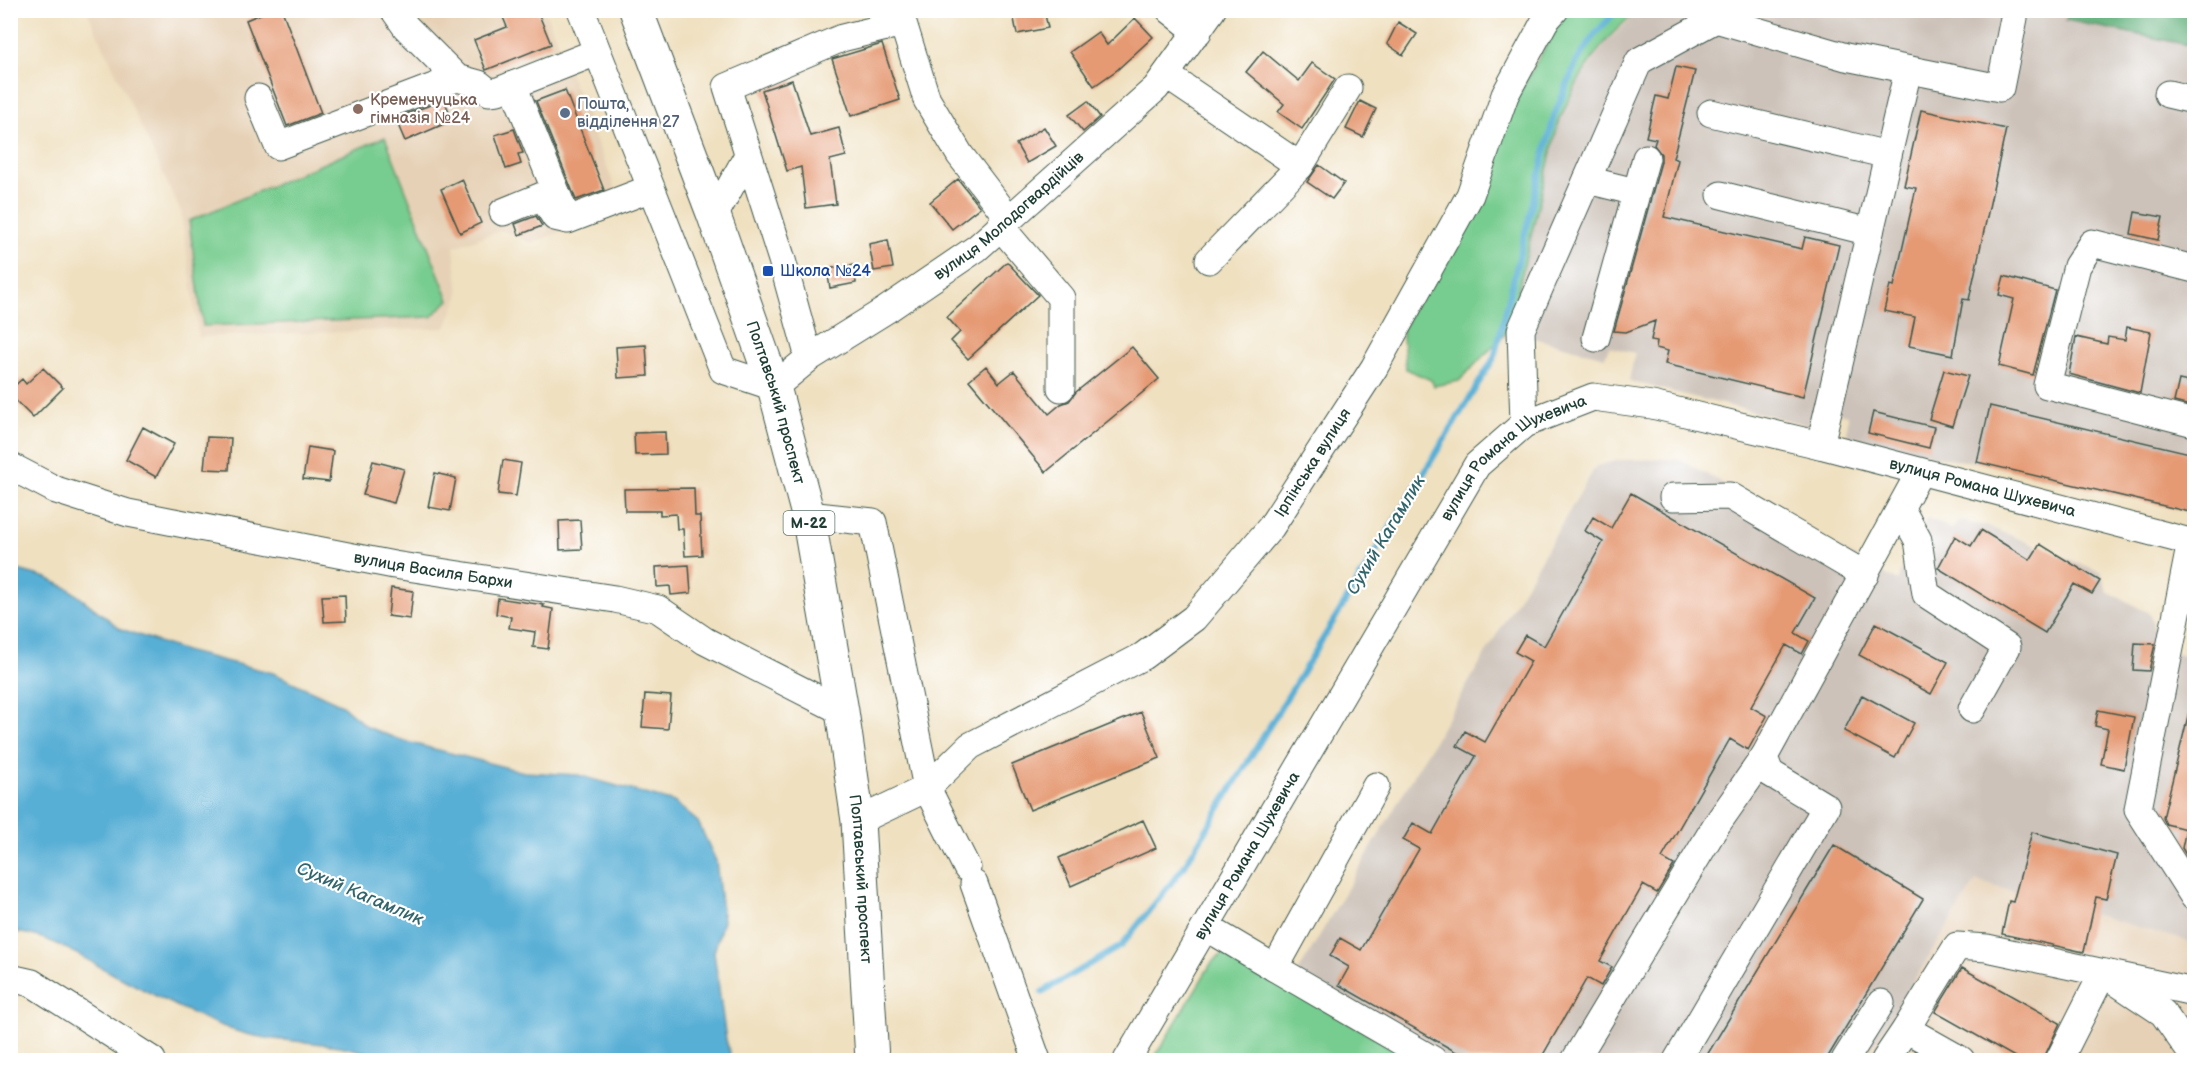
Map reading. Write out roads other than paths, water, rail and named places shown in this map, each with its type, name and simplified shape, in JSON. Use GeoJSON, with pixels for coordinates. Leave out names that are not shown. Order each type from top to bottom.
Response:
{"type":"FeatureCollection","features":[{"type":"Feature","properties":{"kind":"highway","name":"Полтавський проспект"},"geometry":{"type":"LineString","coordinates":[[636,10],[714,216],[774,387],[808,515],[842,711],[858,821],[872,1060]]}},
{"type":"Feature","properties":{"kind":"street"},"geometry":{"type":"LineString","coordinates":[[394,10],[406,27],[457,78],[479,84],[489,92],[513,86],[597,52]]}},
{"type":"Feature","properties":{"kind":"street"},"geometry":{"type":"LineString","coordinates":[[581,10],[649,189],[723,370],[774,387]]}},
{"type":"Feature","properties":{"kind":"street"},"geometry":{"type":"LineString","coordinates":[[1170,10],[1205,21]]}},
{"type":"Feature","properties":{"kind":"street","name":"Ірпінська вулиця"},"geometry":{"type":"LineString","coordinates":[[858,821],[927,788],[970,746],[1143,656],[1194,618],[1271,527],[1374,368],[1436,260],[1470,195],[1505,95],[1545,21],[1555,10]]}},
{"type":"Feature","properties":{"kind":"street"},"geometry":{"type":"LineString","coordinates":[[1524,424],[1521,330],[1639,61],[1716,19],[1846,57],[2000,88],[2014,18]]}},
{"type":"Feature","properties":{"kind":"street","name":"вулиця Молодогвардійців"},"geometry":{"type":"LineString","coordinates":[[774,387],[808,358],[886,310],[977,248],[1156,88],[1205,21]]}},
{"type":"Feature","properties":{"kind":"street"},"geometry":{"type":"LineString","coordinates":[[808,358],[782,260],[727,87],[842,38],[903,23],[927,100],[1004,223],[1061,298],[1061,388]]}},
{"type":"Feature","properties":{"kind":"street"},"geometry":{"type":"LineString","coordinates":[[1820,445],[1908,70]]}},
{"type":"Feature","properties":{"kind":"street"},"geometry":{"type":"LineString","coordinates":[[1166,75],[1300,166]]}},
{"type":"Feature","properties":{"kind":"street"},"geometry":{"type":"LineString","coordinates":[[258,98],[278,146],[457,78]]}},
{"type":"Feature","properties":{"kind":"street"},"geometry":{"type":"LineString","coordinates":[[513,86],[568,220]]}},
{"type":"Feature","properties":{"kind":"street"},"geometry":{"type":"LineString","coordinates":[[1209,260],[1300,166],[1348,88]]}},
{"type":"Feature","properties":{"kind":"street"},"geometry":{"type":"LineString","coordinates":[[2168,94],[2194,100]]}},
{"type":"Feature","properties":{"kind":"street"},"geometry":{"type":"LineString","coordinates":[[1711,113],[1888,155]]}},
{"type":"Feature","properties":{"kind":"street"},"geometry":{"type":"LineString","coordinates":[[714,216],[748,155]]}},
{"type":"Feature","properties":{"kind":"street"},"geometry":{"type":"LineString","coordinates":[[1596,338],[1646,158]]}},
{"type":"Feature","properties":{"kind":"street"},"geometry":{"type":"LineString","coordinates":[[1587,180],[1636,192]]}},
{"type":"Feature","properties":{"kind":"street"},"geometry":{"type":"LineString","coordinates":[[503,212],[542,196],[555,217],[568,220],[649,189]]}},
{"type":"Feature","properties":{"kind":"street"},"geometry":{"type":"LineString","coordinates":[[1721,195],[1870,232]]}},
{"type":"Feature","properties":{"kind":"street"},"geometry":{"type":"LineString","coordinates":[[2194,269],[2092,243],[2077,266],[2048,385],[2194,423]]}},
{"type":"Feature","properties":{"kind":"street","name":"вулиця Романа Шухевича"},"geometry":{"type":"LineString","coordinates":[[1127,1060],[1477,465],[1524,424],[1593,397],[1652,405],[1820,445],[2193,543]]}},
{"type":"Feature","properties":{"kind":"street","name":"вулиця Василя Бархи"},"geometry":{"type":"LineString","coordinates":[[10,466],[56,490],[128,513],[394,565],[615,599],[658,609],[705,641],[842,711]]}},
{"type":"Feature","properties":{"kind":"street"},"geometry":{"type":"LineString","coordinates":[[1575,1060],[1715,827],[1764,758],[1920,472]]}},
{"type":"Feature","properties":{"kind":"street"},"geometry":{"type":"LineString","coordinates":[[1673,497],[1730,496],[1865,575]]}},
{"type":"Feature","properties":{"kind":"street"},"geometry":{"type":"LineString","coordinates":[[1901,509],[1918,540],[1926,594],[2007,647],[1972,709]]}},
{"type":"Feature","properties":{"kind":"street"},"geometry":{"type":"LineString","coordinates":[[808,515],[873,522],[927,788],[971,876],[1037,1060]]}},
{"type":"Feature","properties":{"kind":"street"},"geometry":{"type":"LineString","coordinates":[[2193,543],[2186,616],[2138,809],[2194,897]]}},
{"type":"Feature","properties":{"kind":"street"},"geometry":{"type":"LineString","coordinates":[[1677,1060],[1826,807],[1770,773],[1764,758]]}},
{"type":"Feature","properties":{"kind":"street"},"geometry":{"type":"LineString","coordinates":[[1275,968],[1376,786]]}},
{"type":"Feature","properties":{"kind":"street"},"geometry":{"type":"LineString","coordinates":[[1206,927],[1433,1060]]}},
{"type":"Feature","properties":{"kind":"street"},"geometry":{"type":"LineString","coordinates":[[1885,1060],[1957,946],[1987,948],[2194,992]]}},
{"type":"Feature","properties":{"kind":"street"},"geometry":{"type":"LineString","coordinates":[[2103,973],[2163,1013],[2194,1058]]}},
{"type":"Feature","properties":{"kind":"street"},"geometry":{"type":"LineString","coordinates":[[2059,1060],[2103,973]]}},
{"type":"Feature","properties":{"kind":"street"},"geometry":{"type":"LineString","coordinates":[[10,978],[32,983],[152,1060]]}},
{"type":"Feature","properties":{"kind":"street"},"geometry":{"type":"LineString","coordinates":[[1845,1060],[1881,1004]]}},
{"type":"Feature","properties":{"kind":"street"},"geometry":{"type":"LineString","coordinates":[[1906,1029],[1961,1060]]}},
{"type":"Feature","properties":{"kind":"water"},"geometry":{"type":"Polygon","coordinates":[[[11,568],[47,578],[69,589],[121,629],[185,651],[273,673],[342,705],[367,727],[403,741],[524,772],[578,775],[674,802],[698,822],[716,861],[723,921],[714,952],[726,1040],[732,1060],[385,1060],[346,1047],[249,1035],[230,1029],[171,1004],[51,942],[25,933],[11,932],[11,568]]]}},
{"type":"Feature","properties":{"kind":"waterway","name":"Сухий Кагамлик"},"geometry":{"type":"LineString","coordinates":[[1042,992],[1121,946],[1183,868],[1494,358],[1554,116],[1577,61],[1596,33],[1617,10]]}},
{"type":"Feature","properties":{"kind":"place","name":"Кременчуцька гімназія №24"},"geometry":{"type":"Point","coordinates":[358,109]}},
{"type":"Feature","properties":{"kind":"place","name":"Пошта, відділення 27"},"geometry":{"type":"Point","coordinates":[565,113]}},
{"type":"Feature","properties":{"kind":"place","name":"Школа №24"},"geometry":{"type":"Point","coordinates":[768,271]}}]}
